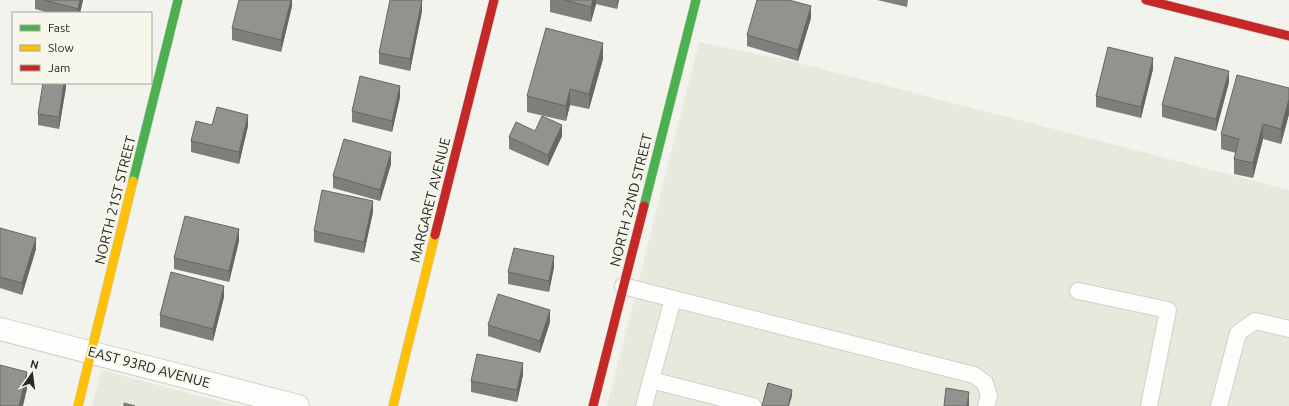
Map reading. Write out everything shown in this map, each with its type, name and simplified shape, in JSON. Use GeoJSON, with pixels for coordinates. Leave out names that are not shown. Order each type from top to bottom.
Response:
{"type":"FeatureCollection","features":[{"type":"Feature","properties":{"kind":"street","name":"NORTH 21ST STREET"},"geometry":{"type":"LineString","coordinates":[[78,406],[178,0]]}},
{"type":"Feature","properties":{"kind":"street","name":"MARGARET AVENUE"},"geometry":{"type":"LineString","coordinates":[[393,406],[494,0]]}},
{"type":"Feature","properties":{"kind":"street","name":"NORTH 22ND STREET"},"geometry":{"type":"LineString","coordinates":[[592,406],[696,0]]}},
{"type":"Feature","properties":{"kind":"street"},"geometry":{"type":"LineString","coordinates":[[1146,0],[1289,36]]}},
{"type":"Feature","properties":{"kind":"street","name":"EAST 93RD AVENUE"},"geometry":{"type":"LineString","coordinates":[[0,329],[298,406]]}},
{"type":"Feature","properties":{"kind":"lane"},"geometry":{"type":"LineString","coordinates":[[623,286],[974,376],[985,383],[989,396],[986,406]]}},
{"type":"Feature","properties":{"kind":"lane"},"geometry":{"type":"LineString","coordinates":[[1078,291],[1168,310],[1149,406]]}},
{"type":"Feature","properties":{"kind":"lane"},"geometry":{"type":"LineString","coordinates":[[644,406],[673,299]]}},
{"type":"Feature","properties":{"kind":"lane"},"geometry":{"type":"LineString","coordinates":[[1219,406],[1238,333],[1255,321],[1289,329]]}},
{"type":"Feature","properties":{"kind":"lane"},"geometry":{"type":"LineString","coordinates":[[651,380],[753,406]]}},
{"type":"Feature","properties":{"kind":"shaded area"},"geometry":{"type":"Polygon","coordinates":[[[699,42],[791,61],[1289,190],[1289,406],[607,406],[699,42]]]}},
{"type":"Feature","properties":{"kind":"shaded area"},"geometry":{"type":"Polygon","coordinates":[[[101,370],[238,406],[92,406],[101,370]]]}},
{"type":"Feature","properties":{"kind":"building"},"geometry":{"type":"Polygon","coordinates":[[[44,0],[80,0],[78,9],[44,0]]]}},
{"type":"Feature","properties":{"kind":"building"},"geometry":{"type":"Polygon","coordinates":[[[239,0],[291,0],[281,40],[232,28],[239,0]]]}},
{"type":"Feature","properties":{"kind":"building"},"geometry":{"type":"Polygon","coordinates":[[[390,0],[422,0],[410,59],[379,53],[390,0]]]}},
{"type":"Feature","properties":{"kind":"building"},"geometry":{"type":"Polygon","coordinates":[[[564,0],[593,0],[591,7],[564,0]]]}},
{"type":"Feature","properties":{"kind":"building"},"geometry":{"type":"Polygon","coordinates":[[[757,0],[789,0],[811,6],[798,50],[747,35],[757,0]]]}},
{"type":"Feature","properties":{"kind":"building"},"geometry":{"type":"Polygon","coordinates":[[[546,28],[603,43],[589,94],[570,89],[566,106],[527,96],[546,28]]]}},
{"type":"Feature","properties":{"kind":"building"},"geometry":{"type":"Polygon","coordinates":[[[1108,47],[1153,58],[1141,107],[1096,96],[1108,47]]]}},
{"type":"Feature","properties":{"kind":"building"},"geometry":{"type":"Polygon","coordinates":[[[1175,57],[1229,71],[1216,119],[1162,105],[1175,57]]]}},
{"type":"Feature","properties":{"kind":"building"},"geometry":{"type":"Polygon","coordinates":[[[1237,75],[1289,88],[1289,99],[1281,129],[1263,124],[1253,163],[1234,159],[1239,139],[1221,134],[1237,75]]]}},
{"type":"Feature","properties":{"kind":"building"},"geometry":{"type":"Polygon","coordinates":[[[360,76],[400,86],[392,121],[352,111],[360,76]]]}},
{"type":"Feature","properties":{"kind":"building"},"geometry":{"type":"Polygon","coordinates":[[[43,84],[64,84],[59,117],[38,114],[43,84]]]}},
{"type":"Feature","properties":{"kind":"building"},"geometry":{"type":"Polygon","coordinates":[[[217,107],[248,115],[239,152],[191,141],[196,121],[212,125],[217,107]]]}},
{"type":"Feature","properties":{"kind":"building"},"geometry":{"type":"Polygon","coordinates":[[[542,116],[562,125],[548,155],[509,137],[516,122],[535,131],[542,116]]]}},
{"type":"Feature","properties":{"kind":"building"},"geometry":{"type":"Polygon","coordinates":[[[344,139],[391,152],[380,190],[333,176],[344,139]]]}},
{"type":"Feature","properties":{"kind":"building"},"geometry":{"type":"Polygon","coordinates":[[[322,190],[373,201],[364,242],[314,231],[322,190]]]}},
{"type":"Feature","properties":{"kind":"building"},"geometry":{"type":"Polygon","coordinates":[[[185,216],[239,229],[229,271],[174,258],[185,216]]]}},
{"type":"Feature","properties":{"kind":"building"},"geometry":{"type":"Polygon","coordinates":[[[0,228],[36,238],[22,283],[0,277],[0,228]]]}},
{"type":"Feature","properties":{"kind":"building"},"geometry":{"type":"Polygon","coordinates":[[[514,248],[554,256],[549,281],[508,272],[514,248]]]}},
{"type":"Feature","properties":{"kind":"building"},"geometry":{"type":"Polygon","coordinates":[[[171,272],[224,286],[213,329],[160,315],[171,272]]]}},
{"type":"Feature","properties":{"kind":"building"},"geometry":{"type":"Polygon","coordinates":[[[498,294],[550,310],[540,341],[488,325],[498,294]]]}},
{"type":"Feature","properties":{"kind":"building"},"geometry":{"type":"Polygon","coordinates":[[[477,354],[523,363],[517,390],[471,381],[477,354]]]}},
{"type":"Feature","properties":{"kind":"building"},"geometry":{"type":"Polygon","coordinates":[[[0,365],[27,372],[19,406],[0,406],[0,365]]]}},
{"type":"Feature","properties":{"kind":"building"},"geometry":{"type":"Polygon","coordinates":[[[768,383],[792,390],[788,406],[762,406],[768,383]]]}},
{"type":"Feature","properties":{"kind":"building"},"geometry":{"type":"Polygon","coordinates":[[[946,388],[969,392],[967,406],[944,406],[946,388]]]}},
{"type":"Feature","properties":{"kind":"building"},"geometry":{"type":"Polygon","coordinates":[[[124,403],[135,406],[124,406],[124,403]]]}},
{"type":"Feature","properties":{"kind":"traffic: fast"},"geometry":{"type":"LineString","coordinates":[[133,181],[178,0]]}},
{"type":"Feature","properties":{"kind":"traffic: fast"},"geometry":{"type":"LineString","coordinates":[[644,206],[696,0]]}},
{"type":"Feature","properties":{"kind":"traffic: slow"},"geometry":{"type":"LineString","coordinates":[[78,406],[133,181]]}},
{"type":"Feature","properties":{"kind":"traffic: slow"},"geometry":{"type":"LineString","coordinates":[[393,406],[435,235]]}},
{"type":"Feature","properties":{"kind":"traffic: jam"},"geometry":{"type":"LineString","coordinates":[[435,235],[494,0]]}},
{"type":"Feature","properties":{"kind":"traffic: jam"},"geometry":{"type":"LineString","coordinates":[[1146,0],[1289,36]]}},
{"type":"Feature","properties":{"kind":"traffic: jam"},"geometry":{"type":"LineString","coordinates":[[593,406],[644,206]]}}]}
